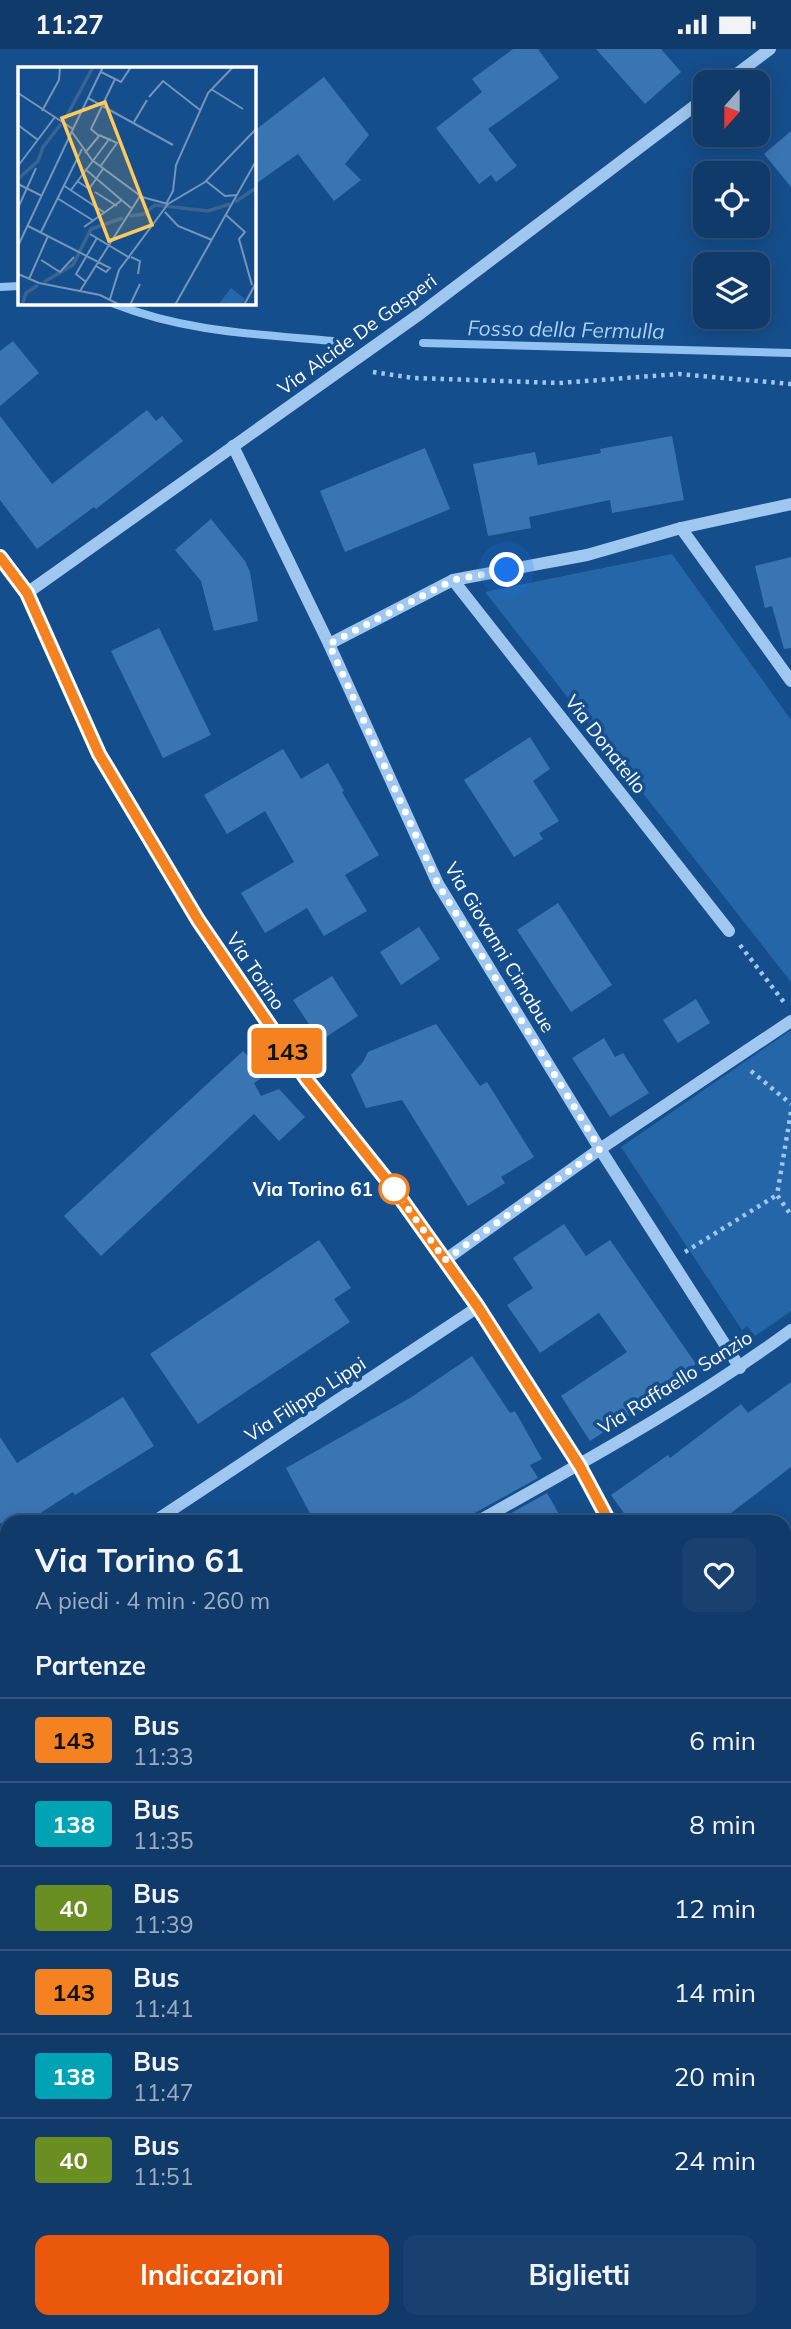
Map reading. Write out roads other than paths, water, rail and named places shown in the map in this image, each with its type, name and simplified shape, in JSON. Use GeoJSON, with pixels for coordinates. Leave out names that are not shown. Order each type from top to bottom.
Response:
{"type":"FeatureCollection","features":[{"type":"Feature","properties":{"kind":"street"},"geometry":{"type":"LineString","coordinates":[[742,70],[770,49]]}},
{"type":"Feature","properties":{"kind":"street","name":"Via Alcide De Gasperi"},"geometry":{"type":"LineString","coordinates":[[27,593],[421,313],[693,107]]}},
{"type":"Feature","properties":{"kind":"street","name":"Via Giovanni Cimabue"},"geometry":{"type":"LineString","coordinates":[[233,446],[329,644],[438,884],[600,1149],[740,1368]]}},
{"type":"Feature","properties":{"kind":"street"},"geometry":{"type":"LineString","coordinates":[[329,644],[453,580],[587,555],[681,528],[791,504]]}},
{"type":"Feature","properties":{"kind":"street"},"geometry":{"type":"LineString","coordinates":[[681,528],[791,681]]}},
{"type":"Feature","properties":{"kind":"street","name":"Via Torino"},"geometry":{"type":"LineString","coordinates":[[0,557],[27,593],[99,754],[198,920],[307,1080],[394,1189],[478,1307],[579,1465],[606,1515]]}},
{"type":"Feature","properties":{"kind":"street","name":"Via Donatello"},"geometry":{"type":"LineString","coordinates":[[453,580],[729,931]]}},
{"type":"Feature","properties":{"kind":"street"},"geometry":{"type":"LineString","coordinates":[[445,1260],[600,1149],[791,1021]]}},
{"type":"Feature","properties":{"kind":"street","name":"Via Filippo Lippi"},"geometry":{"type":"LineString","coordinates":[[164,1515],[478,1307]]}},
{"type":"Feature","properties":{"kind":"street","name":"Via Raffaello Sanzio"},"geometry":{"type":"LineString","coordinates":[[489,1515],[579,1465],[740,1368],[791,1330]]}},
{"type":"Feature","properties":{"kind":"waterway","name":"Fosso della Fermulla"},"geometry":{"type":"LineString","coordinates":[[0,287],[18,286]]}},
{"type":"Feature","properties":{"kind":"waterway","name":"Fosso della Fermulla"},"geometry":{"type":"LineString","coordinates":[[117,305],[193,326],[247,334],[332,341]]}},
{"type":"Feature","properties":{"kind":"waterway","name":"Fosso della Fermulla"},"geometry":{"type":"LineString","coordinates":[[423,343],[791,353]]}},
{"type":"Feature","properties":{"kind":"place","name":"Via Torino 61"},"geometry":{"type":"Point","coordinates":[394,1189]}}]}
